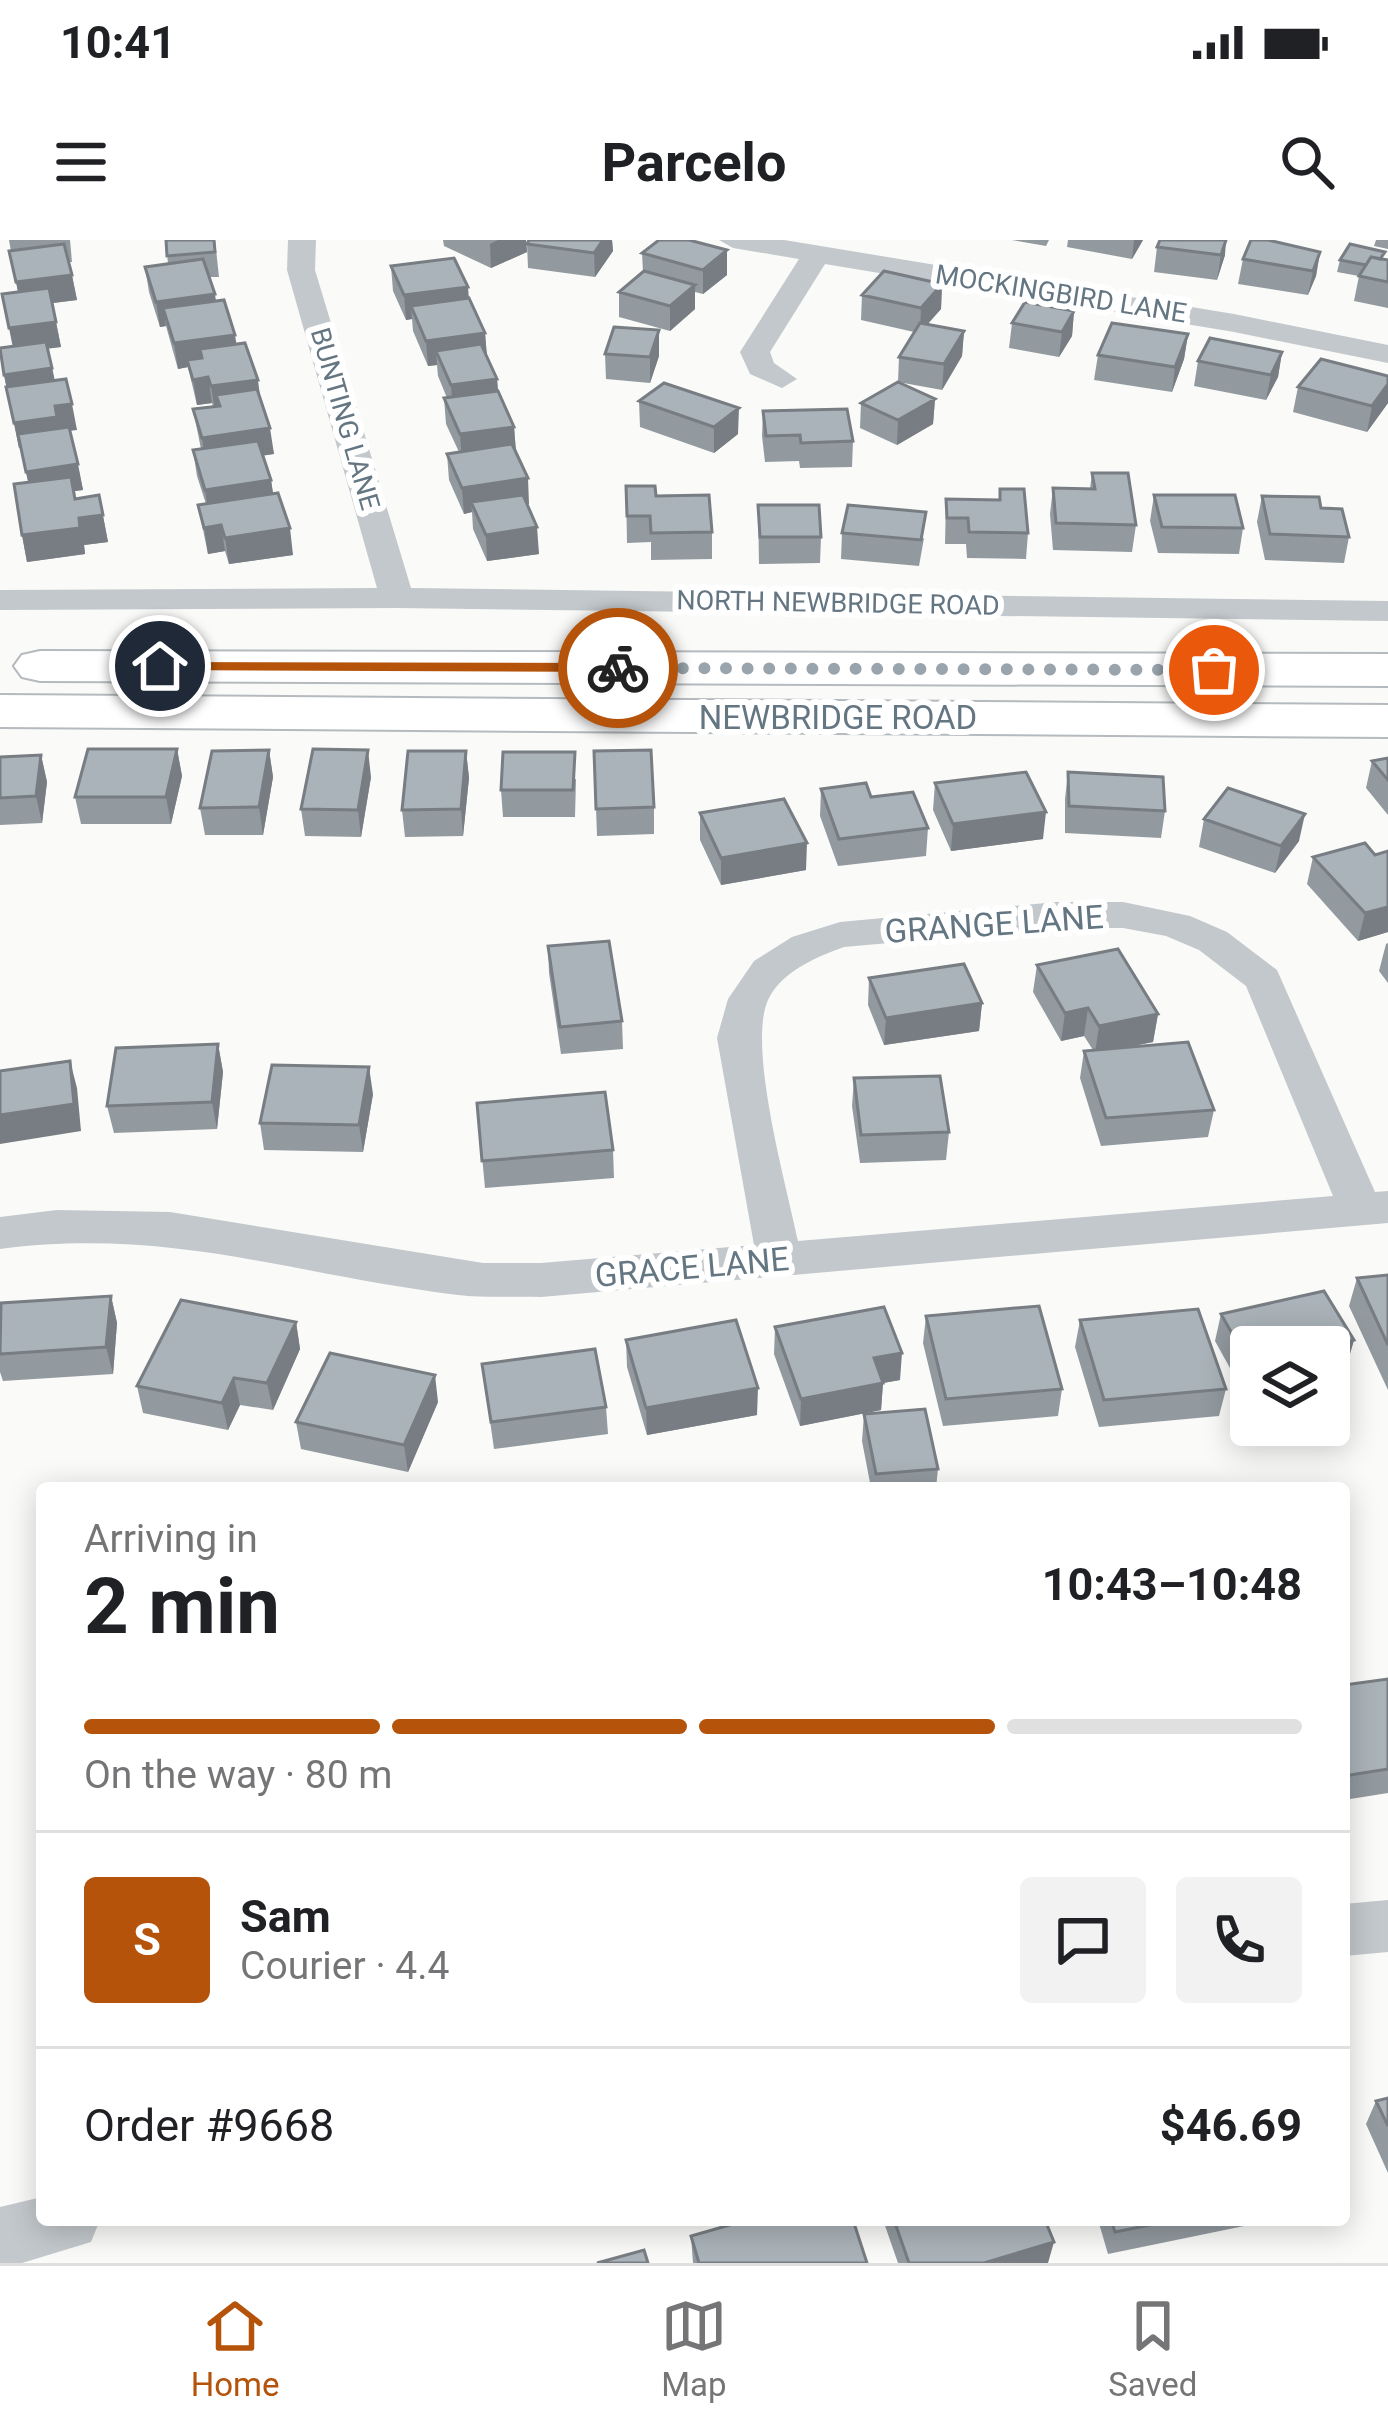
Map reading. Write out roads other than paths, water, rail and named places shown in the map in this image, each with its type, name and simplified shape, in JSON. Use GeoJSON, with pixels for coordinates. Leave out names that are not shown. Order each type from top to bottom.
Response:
{"type":"FeatureCollection","features":[{"type":"Feature","properties":{"kind":"main road","name":"NEWBRIDGE ROAD"},"geometry":{"type":"LineString","coordinates":[[0,666],[1132,694],[1388,721]]}},
{"type":"Feature","properties":{"kind":"main road","name":"NEWBRIDGE ROAD"},"geometry":{"type":"LineString","coordinates":[[0,712],[1132,694],[1388,670]]}},
{"type":"Feature","properties":{"kind":"street","name":"BUNTING LANE"},"geometry":{"type":"LineString","coordinates":[[302,240],[301,270],[397,598]]}},
{"type":"Feature","properties":{"kind":"street","name":"MOCKINGBIRD LANE"},"geometry":{"type":"LineString","coordinates":[[734,240],[1234,323],[1388,354]]}},
{"type":"Feature","properties":{"kind":"street"},"geometry":{"type":"LineString","coordinates":[[782,379],[761,368],[755,352],[817,254]]}},
{"type":"Feature","properties":{"kind":"street","name":"NORTH NEWBRIDGE ROAD"},"geometry":{"type":"LineString","coordinates":[[0,600],[397,598],[1388,611]]}},
{"type":"Feature","properties":{"kind":"street","name":"GRANGE LANE"},"geometry":{"type":"LineString","coordinates":[[779,1260],[738,1038],[748,999],[768,970],[806,946],[840,935],[1057,915],[1123,915],[1176,925],[1213,941],[1263,979],[1374,1208]]}},
{"type":"Feature","properties":{"kind":"street","name":"GRACE LANE"},"geometry":{"type":"LineString","coordinates":[[0,1233],[77,1225],[155,1225],[235,1234],[452,1278],[541,1280],[1374,1208]]}},
{"type":"Feature","properties":{"kind":"street"},"geometry":{"type":"LineString","coordinates":[[1350,1929],[1388,1926]]}},
{"type":"Feature","properties":{"kind":"street"},"geometry":{"type":"LineString","coordinates":[[0,2238],[46,2226]]}}]}
